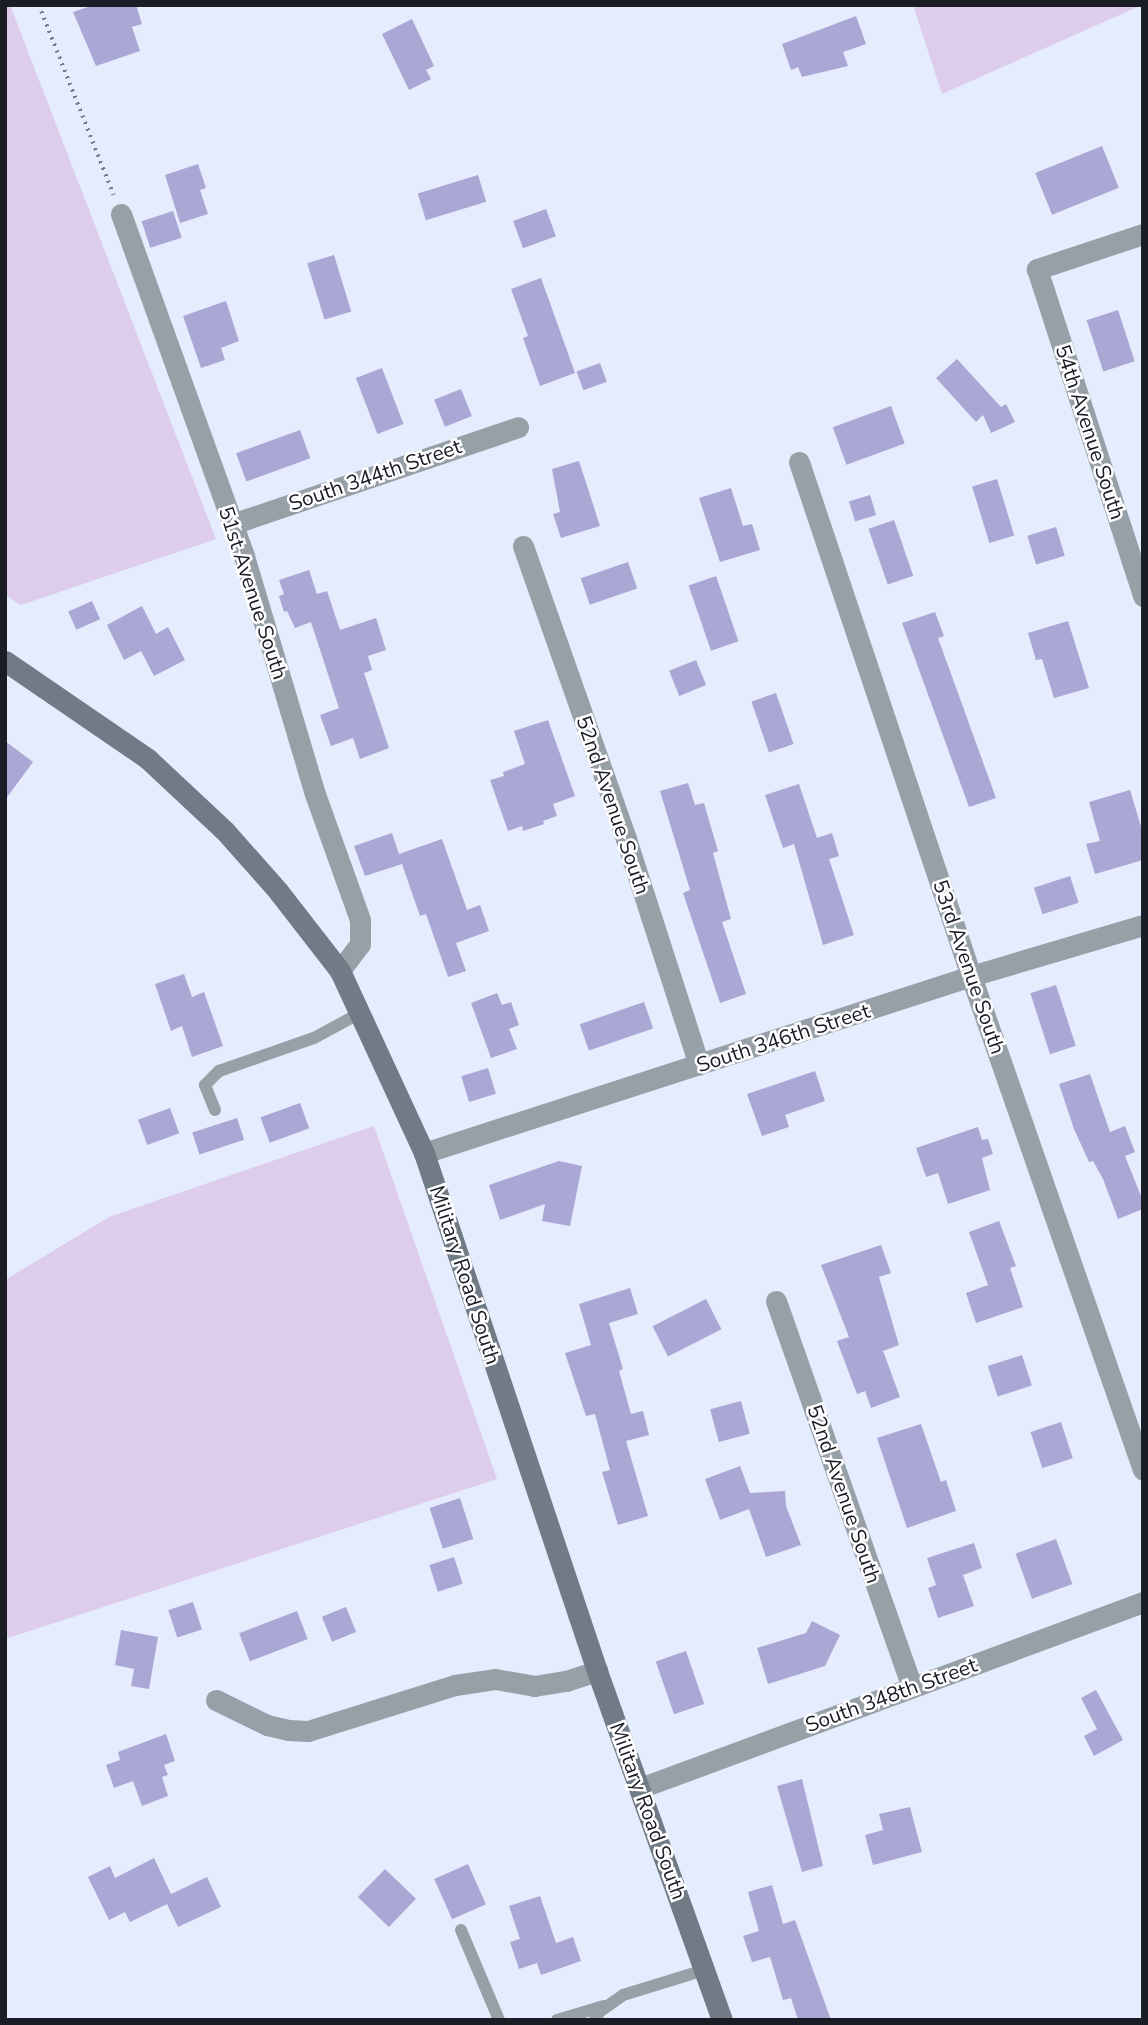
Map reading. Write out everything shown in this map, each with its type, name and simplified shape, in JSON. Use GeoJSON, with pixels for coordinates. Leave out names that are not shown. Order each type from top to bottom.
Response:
{"type":"FeatureCollection","features":[{"type":"Feature","properties":{"kind":"main road","name":"Military Road South"},"geometry":{"type":"LineString","coordinates":[[5,661],[148,759],[225,831],[278,891],[340,971],[424,1153],[597,1671],[722,2020]]}},
{"type":"Feature","properties":{"kind":"street","name":"51st Avenue South"},"geometry":{"type":"LineString","coordinates":[[121,214],[232,524],[315,794],[360,920],[360,944],[340,971]]}},
{"type":"Feature","properties":{"kind":"street","name":"54th Avenue South"},"geometry":{"type":"LineString","coordinates":[[1143,234],[1037,269],[1143,596]]}},
{"type":"Feature","properties":{"kind":"street","name":"South 344th Street"},"geometry":{"type":"LineString","coordinates":[[232,524],[518,427]]}},
{"type":"Feature","properties":{"kind":"street","name":"53rd Avenue South"},"geometry":{"type":"LineString","coordinates":[[799,462],[971,976],[1143,1470]]}},
{"type":"Feature","properties":{"kind":"street","name":"52nd Avenue South"},"geometry":{"type":"LineString","coordinates":[[523,546],[626,839],[699,1065]]}},
{"type":"Feature","properties":{"kind":"street","name":"South 346th Street"},"geometry":{"type":"LineString","coordinates":[[424,1153],[971,976],[1143,925]]}},
{"type":"Feature","properties":{"kind":"street","name":"52nd Avenue South"},"geometry":{"type":"LineString","coordinates":[[776,1300],[912,1687]]}},
{"type":"Feature","properties":{"kind":"street","name":"South 348th Street"},"geometry":{"type":"LineString","coordinates":[[640,1788],[1143,1602]]}},
{"type":"Feature","properties":{"kind":"street"},"geometry":{"type":"LineString","coordinates":[[216,1700],[267,1725],[308,1731],[455,1685],[495,1679],[534,1686],[566,1681],[597,1671]]}},
{"type":"Feature","properties":{"kind":"lane"},"geometry":{"type":"LineString","coordinates":[[215,1110],[205,1085],[219,1071],[314,1038],[360,1013]]}},
{"type":"Feature","properties":{"kind":"lane"},"geometry":{"type":"LineString","coordinates":[[461,1930],[499,2020]]}},
{"type":"Feature","properties":{"kind":"lane"},"geometry":{"type":"LineString","coordinates":[[595,2020],[623,1995],[705,1970]]}},
{"type":"Feature","properties":{"kind":"lane"},"geometry":{"type":"LineString","coordinates":[[557,2020],[611,2004]]}},
{"type":"Feature","properties":{"kind":"path"},"geometry":{"type":"LineString","coordinates":[[39,5],[121,214]]}},
{"type":"Feature","properties":{"kind":"shaded area"},"geometry":{"type":"Polygon","coordinates":[[[5,5],[10,5],[216,539],[21,605],[5,595],[5,5]]]}},
{"type":"Feature","properties":{"kind":"shaded area"},"geometry":{"type":"Polygon","coordinates":[[[913,5],[1142,5],[942,94],[913,5]]]}},
{"type":"Feature","properties":{"kind":"shaded area"},"geometry":{"type":"Polygon","coordinates":[[[374,1126],[497,1479],[5,1639],[5,1280],[109,1217],[374,1126]]]}},
{"type":"Feature","properties":{"kind":"building"},"geometry":{"type":"Polygon","coordinates":[[[94,5],[136,5],[142,24],[132,27],[140,51],[96,66],[73,12],[94,5]]]}},
{"type":"Feature","properties":{"kind":"building"},"geometry":{"type":"Polygon","coordinates":[[[856,16],[866,44],[843,52],[848,66],[802,77],[798,67],[791,70],[782,44],[856,16]]]}},
{"type":"Feature","properties":{"kind":"building"},"geometry":{"type":"Polygon","coordinates":[[[412,19],[434,66],[426,70],[431,79],[409,90],[382,34],[412,19]]]}},
{"type":"Feature","properties":{"kind":"building"},"geometry":{"type":"Polygon","coordinates":[[[1102,146],[1119,188],[1052,215],[1035,173],[1102,146]]]}},
{"type":"Feature","properties":{"kind":"building"},"geometry":{"type":"Polygon","coordinates":[[[198,164],[206,188],[200,190],[208,214],[180,223],[165,175],[198,164]]]}},
{"type":"Feature","properties":{"kind":"building"},"geometry":{"type":"Polygon","coordinates":[[[478,175],[486,202],[426,220],[418,193],[478,175]]]}},
{"type":"Feature","properties":{"kind":"building"},"geometry":{"type":"Polygon","coordinates":[[[546,209],[556,236],[523,248],[513,221],[546,209]]]}},
{"type":"Feature","properties":{"kind":"building"},"geometry":{"type":"Polygon","coordinates":[[[173,211],[182,238],[150,248],[142,221],[173,211]]]}},
{"type":"Feature","properties":{"kind":"building"},"geometry":{"type":"Polygon","coordinates":[[[334,255],[351,311],[324,320],[307,263],[334,255]]]}},
{"type":"Feature","properties":{"kind":"building"},"geometry":{"type":"Polygon","coordinates":[[[541,278],[575,373],[540,386],[523,338],[528,336],[511,289],[541,278]]]}},
{"type":"Feature","properties":{"kind":"building"},"geometry":{"type":"Polygon","coordinates":[[[226,301],[239,341],[221,348],[225,360],[201,368],[183,316],[226,301]]]}},
{"type":"Feature","properties":{"kind":"building"},"geometry":{"type":"Polygon","coordinates":[[[1118,310],[1135,361],[1103,372],[1087,320],[1118,310]]]}},
{"type":"Feature","properties":{"kind":"building"},"geometry":{"type":"Polygon","coordinates":[[[957,359],[1001,407],[1006,404],[1015,422],[991,433],[983,415],[976,422],[936,378],[957,359]]]}},
{"type":"Feature","properties":{"kind":"building"},"geometry":{"type":"Polygon","coordinates":[[[600,363],[607,382],[583,390],[577,372],[600,363]]]}},
{"type":"Feature","properties":{"kind":"building"},"geometry":{"type":"Polygon","coordinates":[[[382,368],[404,424],[377,434],[356,378],[382,368]]]}},
{"type":"Feature","properties":{"kind":"building"},"geometry":{"type":"Polygon","coordinates":[[[461,389],[472,416],[445,427],[434,400],[461,389]]]}},
{"type":"Feature","properties":{"kind":"building"},"geometry":{"type":"Polygon","coordinates":[[[891,406],[905,444],[846,465],[833,427],[891,406]]]}},
{"type":"Feature","properties":{"kind":"building"},"geometry":{"type":"Polygon","coordinates":[[[300,430],[310,458],[246,481],[236,453],[300,430]]]}},
{"type":"Feature","properties":{"kind":"building"},"geometry":{"type":"Polygon","coordinates":[[[579,461],[600,526],[561,538],[553,514],[560,512],[552,469],[579,461]]]}},
{"type":"Feature","properties":{"kind":"building"},"geometry":{"type":"Polygon","coordinates":[[[997,479],[1014,535],[989,543],[972,487],[997,479]]]}},
{"type":"Feature","properties":{"kind":"building"},"geometry":{"type":"Polygon","coordinates":[[[731,488],[743,526],[752,524],[760,550],[720,562],[699,498],[731,488]]]}},
{"type":"Feature","properties":{"kind":"building"},"geometry":{"type":"Polygon","coordinates":[[[870,495],[876,515],[855,522],[849,501],[870,495]]]}},
{"type":"Feature","properties":{"kind":"building"},"geometry":{"type":"Polygon","coordinates":[[[894,520],[913,576],[888,585],[868,529],[894,520]]]}},
{"type":"Feature","properties":{"kind":"building"},"geometry":{"type":"Polygon","coordinates":[[[1056,527],[1065,556],[1036,564],[1027,536],[1056,527]]]}},
{"type":"Feature","properties":{"kind":"building"},"geometry":{"type":"Polygon","coordinates":[[[628,562],[637,588],[590,605],[581,578],[628,562]]]}},
{"type":"Feature","properties":{"kind":"building"},"geometry":{"type":"Polygon","coordinates":[[[309,570],[317,594],[327,591],[340,630],[376,618],[386,650],[368,656],[372,670],[364,673],[389,748],[360,759],[353,738],[331,746],[320,715],[339,708],[311,622],[295,628],[287,611],[284,612],[279,596],[284,594],[279,580],[309,570]]]}},
{"type":"Feature","properties":{"kind":"building"},"geometry":{"type":"Polygon","coordinates":[[[716,576],[738,641],[711,651],[689,585],[716,576]]]}},
{"type":"Feature","properties":{"kind":"building"},"geometry":{"type":"Polygon","coordinates":[[[92,601],[100,619],[76,630],[68,612],[92,601]]]}},
{"type":"Feature","properties":{"kind":"building"},"geometry":{"type":"Polygon","coordinates":[[[142,606],[156,634],[168,627],[185,660],[154,676],[141,651],[124,660],[107,625],[142,606]]]}},
{"type":"Feature","properties":{"kind":"building"},"geometry":{"type":"Polygon","coordinates":[[[935,612],[944,636],[938,638],[996,798],[969,807],[902,623],[935,612]]]}},
{"type":"Feature","properties":{"kind":"building"},"geometry":{"type":"Polygon","coordinates":[[[1068,621],[1089,688],[1054,698],[1042,659],[1036,660],[1028,633],[1068,621]]]}},
{"type":"Feature","properties":{"kind":"building"},"geometry":{"type":"Polygon","coordinates":[[[696,660],[706,685],[679,696],[669,671],[696,660]]]}},
{"type":"Feature","properties":{"kind":"building"},"geometry":{"type":"Polygon","coordinates":[[[776,693],[794,744],[769,753],[751,701],[776,693]]]}},
{"type":"Feature","properties":{"kind":"building"},"geometry":{"type":"Polygon","coordinates":[[[548,720],[575,796],[553,804],[557,816],[543,821],[544,824],[523,831],[522,826],[508,831],[490,780],[504,776],[503,772],[525,764],[514,731],[548,720]]]}},
{"type":"Feature","properties":{"kind":"building"},"geometry":{"type":"Polygon","coordinates":[[[5,741],[33,762],[5,800],[5,741]]]}},
{"type":"Feature","properties":{"kind":"building"},"geometry":{"type":"Polygon","coordinates":[[[688,783],[695,805],[704,803],[718,851],[713,853],[731,919],[722,922],[746,994],[720,1003],[683,893],[690,890],[660,791],[688,783]]]}},
{"type":"Feature","properties":{"kind":"building"},"geometry":{"type":"Polygon","coordinates":[[[799,784],[817,838],[832,833],[839,856],[829,859],[854,935],[823,945],[794,844],[783,848],[765,795],[799,784]]]}},
{"type":"Feature","properties":{"kind":"building"},"geometry":{"type":"Polygon","coordinates":[[[1130,790],[1143,833],[1143,860],[1095,874],[1086,844],[1100,841],[1089,802],[1130,790]]]}},
{"type":"Feature","properties":{"kind":"building"},"geometry":{"type":"Polygon","coordinates":[[[392,833],[399,854],[442,839],[467,910],[480,905],[489,931],[456,943],[466,971],[448,977],[426,914],[420,916],[402,864],[365,876],[354,846],[392,833]]]}},
{"type":"Feature","properties":{"kind":"building"},"geometry":{"type":"Polygon","coordinates":[[[1070,876],[1079,903],[1043,914],[1034,888],[1070,876]]]}},
{"type":"Feature","properties":{"kind":"building"},"geometry":{"type":"Polygon","coordinates":[[[184,974],[192,997],[204,992],[223,1046],[192,1057],[182,1026],[171,1031],[155,984],[184,974]]]}},
{"type":"Feature","properties":{"kind":"building"},"geometry":{"type":"Polygon","coordinates":[[[1056,985],[1076,1046],[1050,1054],[1030,993],[1056,985]]]}},
{"type":"Feature","properties":{"kind":"building"},"geometry":{"type":"Polygon","coordinates":[[[497,993],[502,1005],[511,1002],[519,1025],[509,1029],[517,1049],[491,1058],[471,1003],[497,993]]]}},
{"type":"Feature","properties":{"kind":"building"},"geometry":{"type":"Polygon","coordinates":[[[644,1002],[653,1028],[589,1051],[580,1024],[644,1002]]]}},
{"type":"Feature","properties":{"kind":"building"},"geometry":{"type":"Polygon","coordinates":[[[488,1068],[496,1094],[469,1102],[461,1076],[488,1068]]]}},
{"type":"Feature","properties":{"kind":"building"},"geometry":{"type":"Polygon","coordinates":[[[815,1071],[825,1101],[785,1115],[789,1127],[762,1136],[747,1094],[815,1071]]]}},
{"type":"Feature","properties":{"kind":"building"},"geometry":{"type":"Polygon","coordinates":[[[1090,1074],[1110,1132],[1125,1126],[1135,1152],[1125,1156],[1143,1201],[1143,1209],[1118,1219],[1103,1179],[1093,1161],[1089,1162],[1074,1129],[1059,1084],[1090,1074]]]}},
{"type":"Feature","properties":{"kind":"building"},"geometry":{"type":"Polygon","coordinates":[[[300,1103],[309,1128],[270,1143],[261,1117],[300,1103]]]}},
{"type":"Feature","properties":{"kind":"building"},"geometry":{"type":"Polygon","coordinates":[[[170,1108],[179,1133],[147,1145],[138,1120],[170,1108]]]}},
{"type":"Feature","properties":{"kind":"building"},"geometry":{"type":"Polygon","coordinates":[[[237,1118],[244,1140],[199,1154],[192,1133],[237,1118]]]}},
{"type":"Feature","properties":{"kind":"building"},"geometry":{"type":"Polygon","coordinates":[[[978,1127],[982,1140],[988,1139],[993,1154],[982,1158],[990,1190],[948,1204],[938,1173],[926,1177],[916,1148],[978,1127]]]}},
{"type":"Feature","properties":{"kind":"building"},"geometry":{"type":"Polygon","coordinates":[[[559,1161],[582,1166],[570,1226],[542,1221],[545,1204],[500,1220],[489,1185],[559,1161]]]}},
{"type":"Feature","properties":{"kind":"building"},"geometry":{"type":"Polygon","coordinates":[[[999,1221],[1016,1266],[1010,1268],[1023,1307],[976,1323],[966,1293],[988,1285],[969,1232],[999,1221]]]}},
{"type":"Feature","properties":{"kind":"building"},"geometry":{"type":"Polygon","coordinates":[[[881,1245],[891,1273],[879,1277],[899,1345],[883,1351],[900,1397],[871,1408],[865,1391],[857,1394],[837,1341],[849,1337],[821,1265],[881,1245]]]}},
{"type":"Feature","properties":{"kind":"building"},"geometry":{"type":"Polygon","coordinates":[[[630,1288],[638,1314],[609,1323],[623,1369],[619,1371],[631,1414],[643,1411],[649,1435],[626,1441],[648,1516],[618,1525],[602,1472],[610,1470],[595,1414],[586,1416],[565,1353],[591,1345],[579,1304],[630,1288]]]}},
{"type":"Feature","properties":{"kind":"building"},"geometry":{"type":"Polygon","coordinates":[[[706,1299],[721,1329],[668,1357],[653,1326],[706,1299]]]}},
{"type":"Feature","properties":{"kind":"building"},"geometry":{"type":"Polygon","coordinates":[[[1022,1355],[1032,1385],[998,1397],[988,1366],[1022,1355]]]}},
{"type":"Feature","properties":{"kind":"building"},"geometry":{"type":"Polygon","coordinates":[[[741,1401],[750,1434],[719,1442],[710,1409],[741,1401]]]}},
{"type":"Feature","properties":{"kind":"building"},"geometry":{"type":"Polygon","coordinates":[[[1061,1422],[1073,1458],[1042,1468],[1031,1432],[1061,1422]]]}},
{"type":"Feature","properties":{"kind":"building"},"geometry":{"type":"Polygon","coordinates":[[[921,1424],[941,1482],[946,1480],[956,1511],[907,1528],[877,1438],[921,1424]]]}},
{"type":"Feature","properties":{"kind":"building"},"geometry":{"type":"Polygon","coordinates":[[[740,1466],[750,1493],[785,1491],[786,1506],[801,1545],[766,1557],[749,1509],[720,1520],[705,1479],[740,1466]]]}},
{"type":"Feature","properties":{"kind":"building"},"geometry":{"type":"Polygon","coordinates":[[[460,1498],[473,1539],[443,1549],[430,1508],[460,1498]]]}},
{"type":"Feature","properties":{"kind":"building"},"geometry":{"type":"Polygon","coordinates":[[[1056,1539],[1072,1584],[1032,1599],[1016,1554],[1056,1539]]]}},
{"type":"Feature","properties":{"kind":"building"},"geometry":{"type":"Polygon","coordinates":[[[974,1543],[982,1568],[963,1575],[974,1606],[938,1618],[928,1588],[936,1585],[927,1558],[974,1543]]]}},
{"type":"Feature","properties":{"kind":"building"},"geometry":{"type":"Polygon","coordinates":[[[454,1557],[463,1584],[438,1592],[429,1565],[454,1557]]]}},
{"type":"Feature","properties":{"kind":"building"},"geometry":{"type":"Polygon","coordinates":[[[193,1602],[202,1630],[177,1638],[168,1610],[193,1602]]]}},
{"type":"Feature","properties":{"kind":"building"},"geometry":{"type":"Polygon","coordinates":[[[346,1607],[356,1632],[332,1642],[322,1617],[346,1607]]]}},
{"type":"Feature","properties":{"kind":"building"},"geometry":{"type":"Polygon","coordinates":[[[297,1611],[308,1639],[250,1661],[239,1633],[297,1611]]]}},
{"type":"Feature","properties":{"kind":"building"},"geometry":{"type":"Polygon","coordinates":[[[812,1621],[840,1635],[825,1666],[768,1684],[757,1648],[806,1633],[812,1621]]]}},
{"type":"Feature","properties":{"kind":"building"},"geometry":{"type":"Polygon","coordinates":[[[121,1630],[158,1637],[149,1689],[131,1686],[134,1669],[115,1665],[121,1630]]]}},
{"type":"Feature","properties":{"kind":"building"},"geometry":{"type":"Polygon","coordinates":[[[686,1651],[704,1704],[674,1714],[656,1661],[686,1651]]]}},
{"type":"Feature","properties":{"kind":"building"},"geometry":{"type":"Polygon","coordinates":[[[1096,1690],[1123,1740],[1094,1756],[1084,1736],[1097,1729],[1081,1698],[1096,1690]]]}},
{"type":"Feature","properties":{"kind":"building"},"geometry":{"type":"Polygon","coordinates":[[[166,1734],[175,1761],[164,1765],[168,1775],[162,1777],[168,1796],[142,1806],[133,1781],[114,1788],[106,1765],[120,1760],[118,1752],[166,1734]]]}},
{"type":"Feature","properties":{"kind":"building"},"geometry":{"type":"Polygon","coordinates":[[[802,1779],[823,1866],[802,1872],[777,1786],[802,1779]]]}},
{"type":"Feature","properties":{"kind":"building"},"geometry":{"type":"Polygon","coordinates":[[[910,1807],[922,1852],[873,1865],[865,1835],[883,1830],[879,1814],[910,1807]]]}},
{"type":"Feature","properties":{"kind":"building"},"geometry":{"type":"Polygon","coordinates":[[[154,1858],[171,1894],[207,1877],[221,1907],[178,1927],[167,1904],[130,1922],[125,1912],[109,1920],[88,1877],[110,1866],[115,1878],[154,1858]]]}},
{"type":"Feature","properties":{"kind":"building"},"geometry":{"type":"Polygon","coordinates":[[[468,1864],[486,1904],[452,1919],[434,1879],[468,1864]]]}},
{"type":"Feature","properties":{"kind":"building"},"geometry":{"type":"Polygon","coordinates":[[[385,1869],[416,1899],[389,1927],[358,1897],[385,1869]]]}},
{"type":"Feature","properties":{"kind":"building"},"geometry":{"type":"Polygon","coordinates":[[[772,1885],[783,1924],[795,1920],[831,2020],[798,2020],[791,1998],[783,2000],[770,1957],[752,1962],[743,1936],[759,1931],[748,1892],[772,1885]]]}},
{"type":"Feature","properties":{"kind":"building"},"geometry":{"type":"Polygon","coordinates":[[[540,1896],[556,1943],[573,1937],[581,1961],[541,1975],[537,1963],[519,1969],[510,1942],[520,1939],[509,1906],[540,1896]]]}}]}
